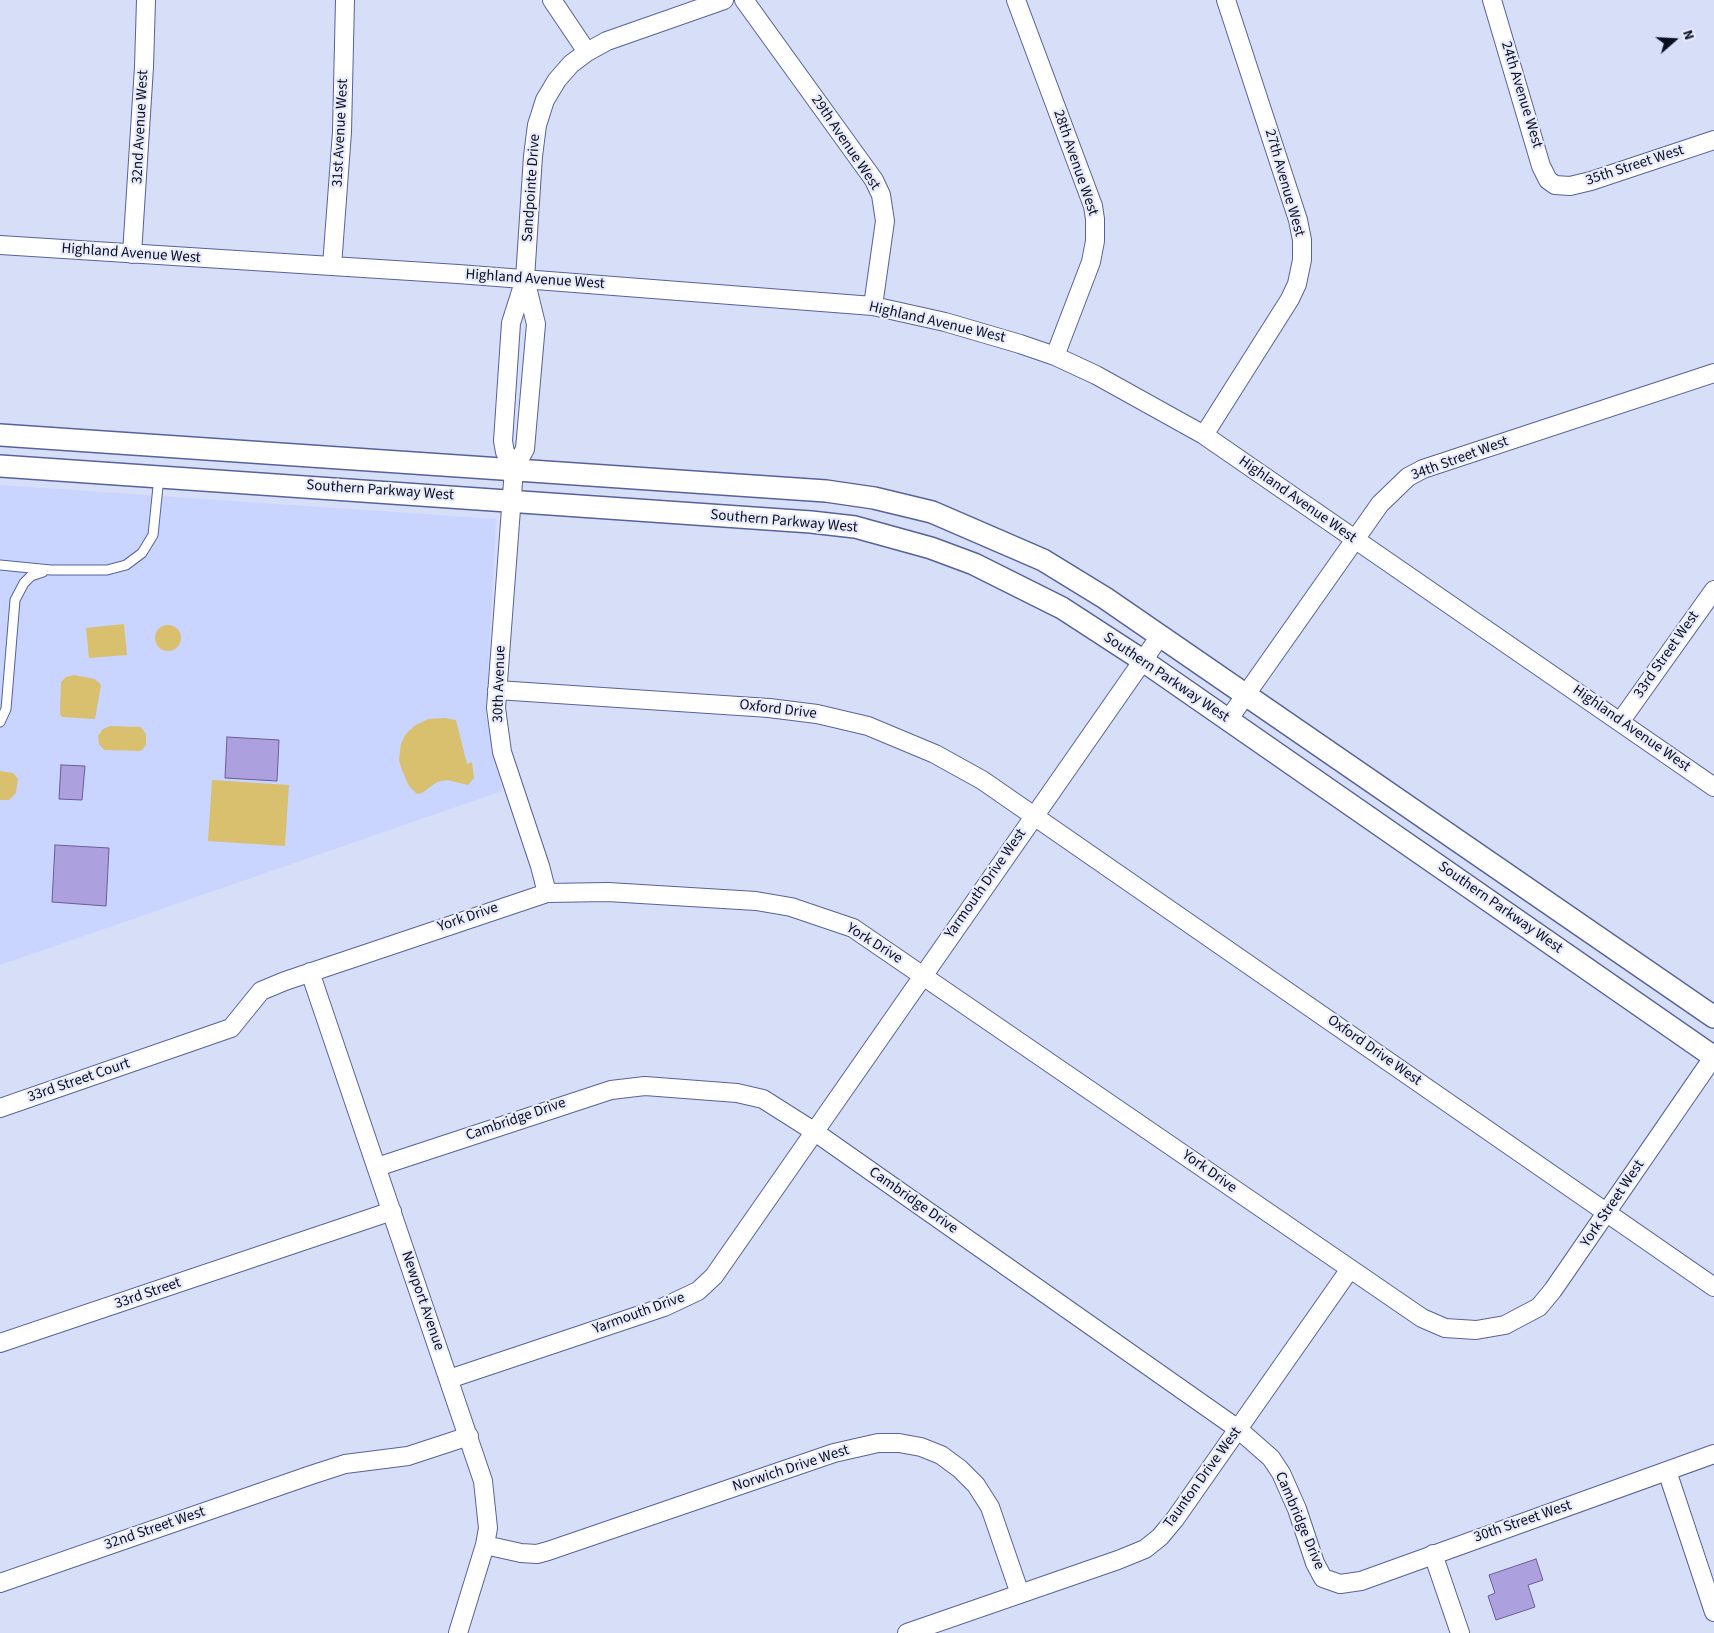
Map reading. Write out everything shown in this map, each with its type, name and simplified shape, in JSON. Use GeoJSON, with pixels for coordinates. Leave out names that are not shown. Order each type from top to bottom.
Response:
{"type":"FeatureCollection","features":[{"type":"Feature","properties":{"kind":"street","name":"32nd Avenue West"},"geometry":{"type":"LineString","coordinates":[[132,254],[142,114],[146,0]]}},
{"type":"Feature","properties":{"kind":"street","name":"31st Avenue West"},"geometry":{"type":"LineString","coordinates":[[332,266],[342,132],[345,0]]}},
{"type":"Feature","properties":{"kind":"street"},"geometry":{"type":"LineString","coordinates":[[552,0],[587,52]]}},
{"type":"Feature","properties":{"kind":"street","name":"Sandpointe Drive"},"geometry":{"type":"LineString","coordinates":[[514,469],[525,448],[536,324],[526,280],[532,156],[537,125],[545,100],[557,80],[587,52],[607,41],[724,0]]}},
{"type":"Feature","properties":{"kind":"street","name":"29th Avenue West"},"geometry":{"type":"LineString","coordinates":[[744,0],[874,180],[880,195],[885,221],[873,306]]}},
{"type":"Feature","properties":{"kind":"street","name":"28th Avenue West"},"geometry":{"type":"LineString","coordinates":[[1016,0],[1093,206],[1095,219],[1095,241],[1091,262],[1055,356]]}},
{"type":"Feature","properties":{"kind":"street","name":"27th Avenue West"},"geometry":{"type":"LineString","coordinates":[[1204,435],[1290,299],[1297,284],[1302,260],[1302,240],[1298,220],[1226,0]]}},
{"type":"Feature","properties":{"kind":"street","name":"24th Avenue West"},"geometry":{"type":"LineString","coordinates":[[1492,0],[1541,166],[1548,180],[1555,185]]}},
{"type":"Feature","properties":{"kind":"street","name":"35th Street West"},"geometry":{"type":"LineString","coordinates":[[1555,185],[1570,186],[1591,181],[1714,140]]}},
{"type":"Feature","properties":{"kind":"street","name":"Highland Avenue West"},"geometry":{"type":"LineString","coordinates":[[0,246],[332,266],[873,306],[945,322],[1055,356],[1131,393],[1204,435],[1714,787]]}},
{"type":"Feature","properties":{"kind":"street","name":"Sandpointe Drive"},"geometry":{"type":"LineString","coordinates":[[514,469],[505,452],[503,440],[511,323],[526,280]]}},
{"type":"Feature","properties":{"kind":"street","name":"34th Street West"},"geometry":{"type":"LineString","coordinates":[[1228,720],[1392,490],[1408,477],[1423,469],[1714,373]]}},
{"type":"Feature","properties":{"kind":"street","name":"Southern Parkway West"},"geometry":{"type":"LineString","coordinates":[[0,435],[826,491],[910,506],[932,512],[1043,560],[1105,598],[1714,1017]]}},
{"type":"Feature","properties":{"kind":"street","name":"Southern Parkway West"},"geometry":{"type":"LineString","coordinates":[[0,466],[512,500],[828,524],[855,527],[903,539],[974,564],[1062,608],[1142,660],[1714,1056]]}},
{"type":"Feature","properties":{"kind":"street","name":"30th Avenue"},"geometry":{"type":"LineString","coordinates":[[514,469],[497,690],[497,723],[502,752],[547,893]]}},
{"type":"Feature","properties":{"kind":"street","name":"33rd Street West"},"geometry":{"type":"LineString","coordinates":[[1620,722],[1714,590]]}},
{"type":"Feature","properties":{"kind":"street","name":"Yarmouth Drive West"},"geometry":{"type":"LineString","coordinates":[[815,1132],[1160,636]]}},
{"type":"Feature","properties":{"kind":"street","name":"Oxford Drive"},"geometry":{"type":"LineString","coordinates":[[497,690],[769,708],[844,720],[892,734],[935,754],[982,780],[1033,816]]}},
{"type":"Feature","properties":{"kind":"street","name":"Oxford Drive West"},"geometry":{"type":"LineString","coordinates":[[1033,816],[1714,1287]]}},
{"type":"Feature","properties":{"kind":"street","name":"York Drive"},"geometry":{"type":"LineString","coordinates":[[158,1054],[231,1028],[261,991],[310,972],[547,893],[608,892],[756,901],[791,907],[853,928],[1432,1324],[1458,1330],[1492,1329]]}},
{"type":"Feature","properties":{"kind":"street","name":"Newport Avenue"},"geometry":{"type":"LineString","coordinates":[[310,972],[469,1436],[486,1495],[488,1528],[485,1546],[458,1633]]}},
{"type":"Feature","properties":{"kind":"street","name":"33rd Street Court"},"geometry":{"type":"LineString","coordinates":[[0,1108],[158,1054]]}},
{"type":"Feature","properties":{"kind":"street","name":"York Street West"},"geometry":{"type":"LineString","coordinates":[[1492,1329],[1519,1320],[1539,1307],[1553,1290],[1714,1056]]}},
{"type":"Feature","properties":{"kind":"street","name":"Cambridge Drive"},"geometry":{"type":"LineString","coordinates":[[377,1167],[589,1096],[630,1087],[718,1092],[754,1096],[763,1099],[815,1132],[1238,1429],[1271,1458],[1282,1473],[1297,1509],[1315,1563],[1323,1578],[1332,1582]]}},
{"type":"Feature","properties":{"kind":"street","name":"Yarmouth Drive"},"geometry":{"type":"LineString","coordinates":[[449,1379],[664,1307],[698,1291],[714,1276],[729,1257],[815,1132]]}},
{"type":"Feature","properties":{"kind":"street","name":"33rd Street"},"geometry":{"type":"LineString","coordinates":[[0,1343],[392,1211]]}},
{"type":"Feature","properties":{"kind":"street","name":"Taunton Drive West"},"geometry":{"type":"LineString","coordinates":[[907,1633],[1145,1549],[1160,1537],[1175,1519],[1350,1269]]}},
{"type":"Feature","properties":{"kind":"street","name":"32nd Street West"},"geometry":{"type":"LineString","coordinates":[[0,1583],[311,1474],[345,1464],[408,1456],[469,1436]]}},
{"type":"Feature","properties":{"kind":"street","name":"Norwich Drive West"},"geometry":{"type":"LineString","coordinates":[[485,1546],[537,1554],[834,1453],[878,1443],[899,1443],[921,1447],[941,1455],[960,1469],[976,1485],[990,1507],[1020,1594]]}},
{"type":"Feature","properties":{"kind":"street","name":"30th Street West"},"geometry":{"type":"LineString","coordinates":[[1332,1582],[1340,1584],[1361,1581],[1714,1454]]}},
{"type":"Feature","properties":{"kind":"street"},"geometry":{"type":"LineString","coordinates":[[1667,1471],[1714,1612]]}},
{"type":"Feature","properties":{"kind":"street"},"geometry":{"type":"LineString","coordinates":[[1433,1554],[1460,1633]]}},
{"type":"Feature","properties":{"kind":"lane"},"geometry":{"type":"LineString","coordinates":[[0,565],[51,570],[107,570],[117,569],[135,560],[149,544],[153,535],[159,477]]}},
{"type":"Feature","properties":{"kind":"lane"},"geometry":{"type":"LineString","coordinates":[[0,722],[6,709],[15,600],[24,583],[31,576],[51,570]]}},
{"type":"Feature","properties":{"kind":"shaded area"},"geometry":{"type":"Polygon","coordinates":[[[0,485],[496,519],[486,714],[502,791],[0,965],[0,485]]]}},
{"type":"Feature","properties":{"kind":"shaded area"},"geometry":{"type":"Polygon","coordinates":[[[124,624],[127,655],[89,658],[86,628],[124,624]]]}},
{"type":"Feature","properties":{"kind":"shaded area"},"geometry":{"type":"Polygon","coordinates":[[[168,625],[177,629],[181,638],[177,647],[168,651],[159,647],[155,638],[159,629],[168,625]]]}},
{"type":"Feature","properties":{"kind":"shaded area"},"geometry":{"type":"Polygon","coordinates":[[[74,675],[95,679],[101,685],[95,719],[62,717],[60,714],[61,682],[66,677],[74,675]]]}},
{"type":"Feature","properties":{"kind":"shaded area"},"geometry":{"type":"Polygon","coordinates":[[[445,718],[456,720],[467,764],[472,762],[474,778],[468,785],[447,780],[437,782],[422,793],[417,794],[409,786],[402,770],[399,760],[401,744],[405,735],[414,726],[428,719],[445,718]]]}},
{"type":"Feature","properties":{"kind":"shaded area"},"geometry":{"type":"Polygon","coordinates":[[[110,726],[141,727],[146,734],[146,745],[141,751],[104,750],[99,744],[98,736],[103,729],[110,726]]]}},
{"type":"Feature","properties":{"kind":"shaded area"},"geometry":{"type":"Polygon","coordinates":[[[0,771],[13,773],[18,779],[16,793],[9,800],[0,800],[0,771]]]}},
{"type":"Feature","properties":{"kind":"shaded area"},"geometry":{"type":"Polygon","coordinates":[[[212,780],[289,785],[285,846],[208,841],[212,780]]]}},
{"type":"Feature","properties":{"kind":"building"},"geometry":{"type":"Polygon","coordinates":[[[227,737],[279,740],[277,781],[225,778],[227,737]]]}},
{"type":"Feature","properties":{"kind":"building"},"geometry":{"type":"Polygon","coordinates":[[[61,765],[85,766],[82,800],[59,799],[61,765]]]}},
{"type":"Feature","properties":{"kind":"building"},"geometry":{"type":"Polygon","coordinates":[[[55,845],[109,848],[106,906],[52,902],[55,845]]]}},
{"type":"Feature","properties":{"kind":"building"},"geometry":{"type":"Polygon","coordinates":[[[1536,1559],[1543,1580],[1528,1585],[1535,1607],[1496,1620],[1488,1596],[1495,1593],[1489,1575],[1536,1559]]]}}]}
